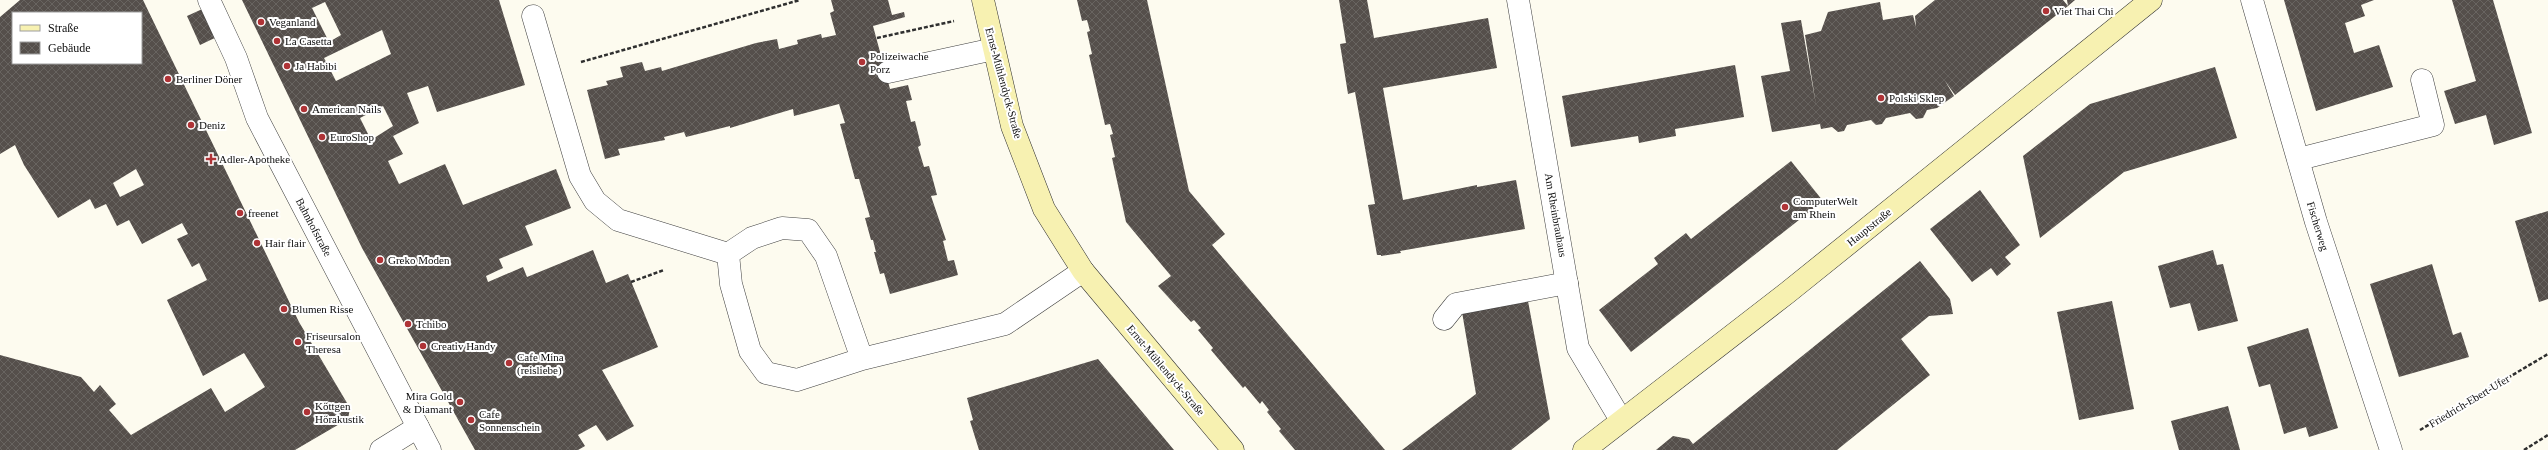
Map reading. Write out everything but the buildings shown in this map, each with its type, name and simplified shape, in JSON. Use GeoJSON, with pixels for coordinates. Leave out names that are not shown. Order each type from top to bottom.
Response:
{"type":"FeatureCollection","features":[{"type":"Feature","properties":{"kind":"main road","name":"Hauptstraße"},"geometry":{"type":"LineString","coordinates":[[1584,450],[1621,420],[1788,293],[2151,0]]}},
{"type":"Feature","properties":{"kind":"main road","name":"Ernst-Mühlendyck-Straße"},"geometry":{"type":"LineString","coordinates":[[984,7],[1012,126],[1044,209],[1083,271],[1233,450]]}},
{"type":"Feature","properties":{"kind":"street","name":"Bahnhofstraße"},"geometry":{"type":"LineString","coordinates":[[209,0],[236,58],[258,118],[430,450]]}},
{"type":"Feature","properties":{"kind":"street","name":"Am Rheinbrauhaus"},"geometry":{"type":"LineString","coordinates":[[1518,0],[1578,348],[1621,420]]}},
{"type":"Feature","properties":{"kind":"street","name":"Fischerweg"},"geometry":{"type":"LineString","coordinates":[[2252,0],[2316,222],[2391,450]]}},
{"type":"Feature","properties":{"kind":"street"},"geometry":{"type":"LineString","coordinates":[[533,16],[580,176],[595,201],[618,220],[728,254]]}},
{"type":"Feature","properties":{"kind":"street"},"geometry":{"type":"LineString","coordinates":[[888,72],[994,49]]}},
{"type":"Feature","properties":{"kind":"street"},"geometry":{"type":"LineString","coordinates":[[2299,159],[2434,125],[2422,80]]}},
{"type":"Feature","properties":{"kind":"street"},"geometry":{"type":"LineString","coordinates":[[728,254],[752,238],[782,228],[808,230],[826,256],[862,359]]}},
{"type":"Feature","properties":{"kind":"street"},"geometry":{"type":"LineString","coordinates":[[728,254],[731,284],[750,351],[766,373],[797,380],[862,359],[1005,324],[1083,271]]}},
{"type":"Feature","properties":{"kind":"street"},"geometry":{"type":"LineString","coordinates":[[1444,319],[1456,304],[1567,283]]}},
{"type":"Feature","properties":{"kind":"street"},"geometry":{"type":"LineString","coordinates":[[381,450],[418,427]]}},
{"type":"Feature","properties":{"kind":"path"},"geometry":{"type":"LineString","coordinates":[[550,71],[800,0]]}},
{"type":"Feature","properties":{"kind":"path"},"geometry":{"type":"LineString","coordinates":[[877,38],[984,7]]}},
{"type":"Feature","properties":{"kind":"path","name":"Friedrich-Ebert-Ufer"},"geometry":{"type":"LineString","coordinates":[[2391,450],[2400,442],[2548,354]]}},
{"type":"Feature","properties":{"kind":"path"},"geometry":{"type":"LineString","coordinates":[[2524,450],[2548,435]]}},
{"type":"Feature","properties":{"kind":"place","name":"Viet Thai Chi"},"geometry":{"type":"Point","coordinates":[2046,11]}},
{"type":"Feature","properties":{"kind":"place","name":"Veganland"},"geometry":{"type":"Point","coordinates":[261,22]}},
{"type":"Feature","properties":{"kind":"place","name":"La Casetta"},"geometry":{"type":"Point","coordinates":[277,41]}},
{"type":"Feature","properties":{"kind":"place","name":"Polizeiwache Porz"},"geometry":{"type":"Point","coordinates":[862,62]}},
{"type":"Feature","properties":{"kind":"place","name":"Ja Habibi"},"geometry":{"type":"Point","coordinates":[287,66]}},
{"type":"Feature","properties":{"kind":"place","name":"Berliner Döner"},"geometry":{"type":"Point","coordinates":[168,79]}},
{"type":"Feature","properties":{"kind":"place","name":"Polski Sklep"},"geometry":{"type":"Point","coordinates":[1881,98]}},
{"type":"Feature","properties":{"kind":"place","name":"American Nails"},"geometry":{"type":"Point","coordinates":[304,109]}},
{"type":"Feature","properties":{"kind":"place","name":"Deniz"},"geometry":{"type":"Point","coordinates":[191,125]}},
{"type":"Feature","properties":{"kind":"place","name":"EuroShop"},"geometry":{"type":"Point","coordinates":[322,137]}},
{"type":"Feature","properties":{"kind":"place","name":"Adler-Apotheke"},"geometry":{"type":"Point","coordinates":[211,159]}},
{"type":"Feature","properties":{"kind":"place","name":"ComputerWelt am Rhein"},"geometry":{"type":"Point","coordinates":[1785,207]}},
{"type":"Feature","properties":{"kind":"place","name":"freenet"},"geometry":{"type":"Point","coordinates":[240,213]}},
{"type":"Feature","properties":{"kind":"place","name":"Hair flair"},"geometry":{"type":"Point","coordinates":[257,243]}},
{"type":"Feature","properties":{"kind":"place","name":"Greko Moden"},"geometry":{"type":"Point","coordinates":[380,260]}},
{"type":"Feature","properties":{"kind":"place","name":"Blumen Risse"},"geometry":{"type":"Point","coordinates":[284,309]}},
{"type":"Feature","properties":{"kind":"place","name":"Tchibo"},"geometry":{"type":"Point","coordinates":[408,324]}},
{"type":"Feature","properties":{"kind":"place","name":"Friseursalon Theresa"},"geometry":{"type":"Point","coordinates":[298,342]}},
{"type":"Feature","properties":{"kind":"place","name":"Creativ Handy"},"geometry":{"type":"Point","coordinates":[423,346]}},
{"type":"Feature","properties":{"kind":"place","name":"Cafe Mina (reisliebe)"},"geometry":{"type":"Point","coordinates":[509,363]}},
{"type":"Feature","properties":{"kind":"place","name":"Mira Gold & Diamant"},"geometry":{"type":"Point","coordinates":[460,402]}},
{"type":"Feature","properties":{"kind":"place","name":"Köttgen Hörakustik"},"geometry":{"type":"Point","coordinates":[307,412]}},
{"type":"Feature","properties":{"kind":"place","name":"Cafe Sonnenschein"},"geometry":{"type":"Point","coordinates":[471,420]}}]}
